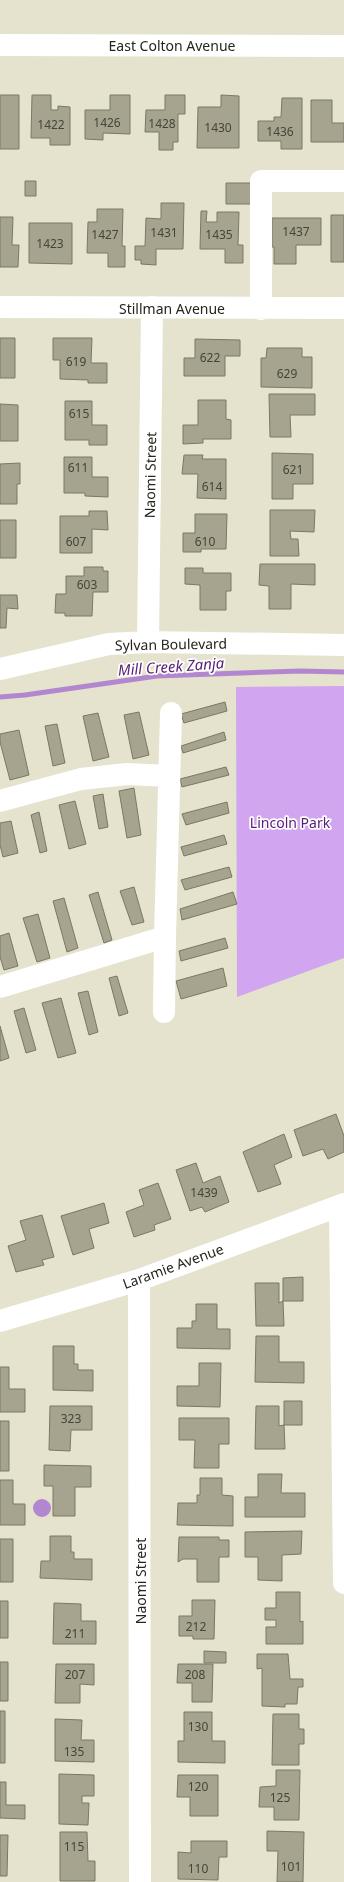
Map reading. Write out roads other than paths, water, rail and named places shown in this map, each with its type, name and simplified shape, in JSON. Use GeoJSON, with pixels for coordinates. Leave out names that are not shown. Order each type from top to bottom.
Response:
{"type":"FeatureCollection","features":[{"type":"Feature","properties":{"kind":"street","name":"East Colton Avenue"},"geometry":{"type":"LineString","coordinates":[[0,45],[344,46]]}},
{"type":"Feature","properties":{"kind":"street"},"geometry":{"type":"LineString","coordinates":[[261,308],[261,181],[344,181]]}},
{"type":"Feature","properties":{"kind":"street","name":"Stillman Avenue"},"geometry":{"type":"LineString","coordinates":[[0,307],[344,308]]}},
{"type":"Feature","properties":{"kind":"street","name":"Naomi Street"},"geometry":{"type":"LineString","coordinates":[[148,642],[152,307]]}},
{"type":"Feature","properties":{"kind":"street","name":"Sylvan Boulevard"},"geometry":{"type":"LineString","coordinates":[[0,669],[109,644],[148,642],[344,645]]}},
{"type":"Feature","properties":{"kind":"street"},"geometry":{"type":"LineString","coordinates":[[164,1012],[171,713]]}},
{"type":"Feature","properties":{"kind":"street"},"geometry":{"type":"LineString","coordinates":[[0,801],[81,780],[127,774],[169,776]]}},
{"type":"Feature","properties":{"kind":"street"},"geometry":{"type":"LineString","coordinates":[[0,987],[165,937]]}},
{"type":"Feature","properties":{"kind":"street"},"geometry":{"type":"LineString","coordinates":[[342,1205],[344,1583]]}},
{"type":"Feature","properties":{"kind":"street","name":"Laramie Avenue"},"geometry":{"type":"LineString","coordinates":[[0,1321],[139,1280],[342,1205]]}},
{"type":"Feature","properties":{"kind":"street","name":"Naomi Street"},"geometry":{"type":"LineString","coordinates":[[139,1280],[140,1882]]}},
{"type":"Feature","properties":{"kind":"waterway","name":"Mill Creek Zanja"},"geometry":{"type":"LineString","coordinates":[[0,697],[25,695],[157,676],[300,671],[344,672]]}},
{"type":"Feature","properties":{"kind":"park label","name":"Lincoln Park"},"geometry":{"type":"Point","coordinates":[290,822]}}]}
